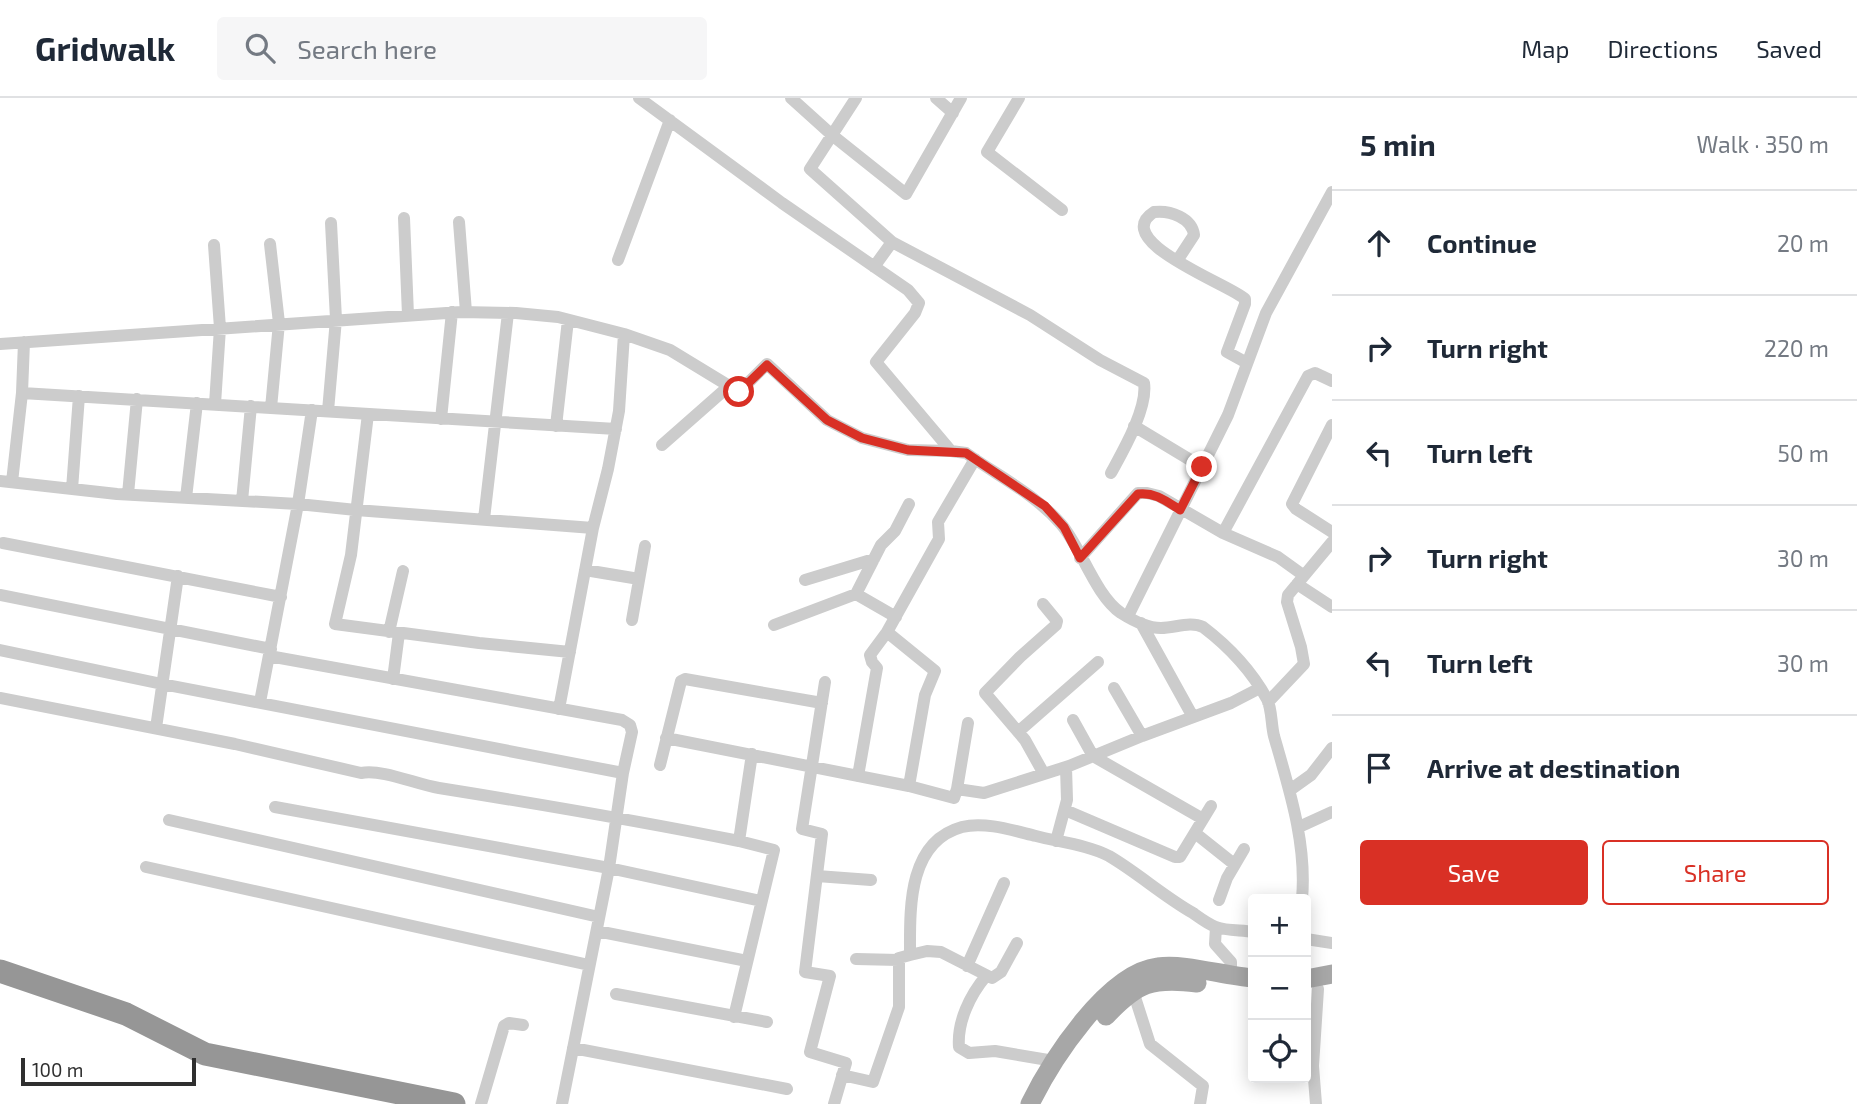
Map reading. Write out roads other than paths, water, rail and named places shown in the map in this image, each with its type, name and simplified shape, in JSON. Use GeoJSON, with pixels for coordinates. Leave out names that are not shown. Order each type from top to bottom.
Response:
{"type":"FeatureCollection","features":[{"type":"Feature","properties":{"kind":"highway"},"geometry":{"type":"LineString","coordinates":[[0,971],[126,1014],[205,1054],[454,1104]]}},
{"type":"Feature","properties":{"kind":"main road"},"geometry":{"type":"LineString","coordinates":[[1030,1104],[1054,1060],[1076,1030],[1103,1000],[1135,973],[1166,966],[1248,978]]}},
{"type":"Feature","properties":{"kind":"main road"},"geometry":{"type":"LineString","coordinates":[[1315,986],[1332,974]]}},
{"type":"Feature","properties":{"kind":"main road"},"geometry":{"type":"LineString","coordinates":[[1042,1104],[1082,1043],[1112,1009],[1133,991],[1151,982],[1163,980],[1248,988]]}},
{"type":"Feature","properties":{"kind":"street"},"geometry":{"type":"LineString","coordinates":[[639,98],[782,203],[908,290],[919,303],[915,313],[876,362],[951,451]]}},
{"type":"Feature","properties":{"kind":"street"},"geometry":{"type":"LineString","coordinates":[[791,98],[832,135],[906,194],[961,98]]}},
{"type":"Feature","properties":{"kind":"street"},"geometry":{"type":"LineString","coordinates":[[856,98],[810,169],[892,242],[1030,315],[1100,360],[1144,383],[1145,394],[1134,426],[1111,473]]}},
{"type":"Feature","properties":{"kind":"street"},"geometry":{"type":"LineString","coordinates":[[936,98],[953,113]]}},
{"type":"Feature","properties":{"kind":"street"},"geometry":{"type":"LineString","coordinates":[[1018,98],[987,152],[1062,210]]}},
{"type":"Feature","properties":{"kind":"street"},"geometry":{"type":"LineString","coordinates":[[618,260],[670,120]]}},
{"type":"Feature","properties":{"kind":"street"},"geometry":{"type":"LineString","coordinates":[[1128,616],[1228,415],[1266,313],[1332,192]]}},
{"type":"Feature","properties":{"kind":"street"},"geometry":{"type":"LineString","coordinates":[[404,218],[408,315]]}},
{"type":"Feature","properties":{"kind":"street"},"geometry":{"type":"LineString","coordinates":[[459,222],[466,312]]}},
{"type":"Feature","properties":{"kind":"street"},"geometry":{"type":"LineString","coordinates":[[328,411],[336,319],[331,223]]}},
{"type":"Feature","properties":{"kind":"street"},"geometry":{"type":"LineString","coordinates":[[874,267],[892,242]]}},
{"type":"Feature","properties":{"kind":"street"},"geometry":{"type":"LineString","coordinates":[[270,244],[279,323],[271,408]]}},
{"type":"Feature","properties":{"kind":"street"},"geometry":{"type":"LineString","coordinates":[[214,245],[220,328],[215,404]]}},
{"type":"Feature","properties":{"kind":"street"},"geometry":{"type":"LineString","coordinates":[[1177,261],[1192,272],[1245,299],[1227,352],[1247,363]]}},
{"type":"Feature","properties":{"kind":"street"},"geometry":{"type":"LineString","coordinates":[[441,419],[452,312]]}},
{"type":"Feature","properties":{"kind":"street"},"geometry":{"type":"LineString","coordinates":[[0,344],[336,319],[452,312],[508,313],[568,320],[624,334],[670,350],[739,392],[767,365],[827,420],[862,438],[908,450],[966,453],[1045,506],[1064,527],[1080,558],[1119,612],[1141,624],[1158,628],[1196,623],[1203,626],[1239,660],[1268,702],[1273,733],[1299,827],[1302,894]]}},
{"type":"Feature","properties":{"kind":"street"},"geometry":{"type":"LineString","coordinates":[[484,519],[508,313]]}},
{"type":"Feature","properties":{"kind":"street"},"geometry":{"type":"LineString","coordinates":[[556,426],[568,320]]}},
{"type":"Feature","properties":{"kind":"street"},"geometry":{"type":"LineString","coordinates":[[559,709],[593,528],[616,429],[624,334]]}},
{"type":"Feature","properties":{"kind":"street"},"geometry":{"type":"LineString","coordinates":[[24,342],[22,393],[6,482],[128,494],[298,504],[593,528]]}},
{"type":"Feature","properties":{"kind":"street"},"geometry":{"type":"LineString","coordinates":[[1223,533],[1308,376],[1315,373],[1332,381]]}},
{"type":"Feature","properties":{"kind":"street"},"geometry":{"type":"LineString","coordinates":[[662,445],[729,386]]}},
{"type":"Feature","properties":{"kind":"street"},"geometry":{"type":"LineString","coordinates":[[22,393],[616,429]]}},
{"type":"Feature","properties":{"kind":"street"},"geometry":{"type":"LineString","coordinates":[[72,489],[79,396]]}},
{"type":"Feature","properties":{"kind":"street"},"geometry":{"type":"LineString","coordinates":[[128,494],[137,399]]}},
{"type":"Feature","properties":{"kind":"street"},"geometry":{"type":"LineString","coordinates":[[186,498],[197,403]]}},
{"type":"Feature","properties":{"kind":"street"},"geometry":{"type":"LineString","coordinates":[[242,501],[251,406]]}},
{"type":"Feature","properties":{"kind":"street"},"geometry":{"type":"LineString","coordinates":[[260,702],[298,504],[312,410]]}},
{"type":"Feature","properties":{"kind":"street"},"geometry":{"type":"LineString","coordinates":[[368,414],[351,555],[335,624],[570,652]]}},
{"type":"Feature","properties":{"kind":"street"},"geometry":{"type":"LineString","coordinates":[[1332,425],[1326,449],[1292,503],[1296,509],[1332,532]]}},
{"type":"Feature","properties":{"kind":"street"},"geometry":{"type":"LineString","coordinates":[[1134,426],[1202,467]]}},
{"type":"Feature","properties":{"kind":"street"},"geometry":{"type":"LineString","coordinates":[[858,776],[877,668],[870,655],[896,617],[939,539],[938,522],[975,459]]}},
{"type":"Feature","properties":{"kind":"street"},"geometry":{"type":"LineString","coordinates":[[1080,558],[1138,494],[1147,492],[1159,496],[1223,533],[1278,557],[1332,607]]}},
{"type":"Feature","properties":{"kind":"street"},"geometry":{"type":"LineString","coordinates":[[774,625],[856,594],[881,545],[895,531],[909,504]]}},
{"type":"Feature","properties":{"kind":"street"},"geometry":{"type":"LineString","coordinates":[[1268,702],[1304,664],[1287,602],[1288,595],[1332,542]]}},
{"type":"Feature","properties":{"kind":"street"},"geometry":{"type":"LineString","coordinates":[[3,543],[281,597]]}},
{"type":"Feature","properties":{"kind":"street"},"geometry":{"type":"LineString","coordinates":[[632,620],[645,545]]}},
{"type":"Feature","properties":{"kind":"street"},"geometry":{"type":"LineString","coordinates":[[806,580],[874,559]]}},
{"type":"Feature","properties":{"kind":"street"},"geometry":{"type":"LineString","coordinates":[[585,570],[639,579]]}},
{"type":"Feature","properties":{"kind":"street"},"geometry":{"type":"LineString","coordinates":[[393,679],[394,633],[403,571]]}},
{"type":"Feature","properties":{"kind":"street"},"geometry":{"type":"LineString","coordinates":[[156,728],[178,576]]}},
{"type":"Feature","properties":{"kind":"street"},"geometry":{"type":"LineString","coordinates":[[856,594],[896,617]]}},
{"type":"Feature","properties":{"kind":"street"},"geometry":{"type":"LineString","coordinates":[[0,595],[170,629],[393,679],[622,720],[630,725],[632,732],[609,868],[562,1104]]}},
{"type":"Feature","properties":{"kind":"street"},"geometry":{"type":"LineString","coordinates":[[1043,604],[1057,621],[1056,625],[1011,665],[985,693],[1018,732],[1044,774]]}},
{"type":"Feature","properties":{"kind":"street"},"geometry":{"type":"LineString","coordinates":[[1141,624],[1192,717]]}},
{"type":"Feature","properties":{"kind":"street"},"geometry":{"type":"LineString","coordinates":[[887,632],[935,671],[925,695],[909,786]]}},
{"type":"Feature","properties":{"kind":"street"},"geometry":{"type":"LineString","coordinates":[[0,650],[623,773]]}},
{"type":"Feature","properties":{"kind":"street"},"geometry":{"type":"LineString","coordinates":[[1018,732],[1098,662]]}},
{"type":"Feature","properties":{"kind":"street"},"geometry":{"type":"LineString","coordinates":[[660,765],[681,681],[685,679],[822,704]]}},
{"type":"Feature","properties":{"kind":"street"},"geometry":{"type":"LineString","coordinates":[[825,682],[802,829],[822,834],[805,972],[830,976],[810,1052],[846,1063],[834,1104]]}},
{"type":"Feature","properties":{"kind":"street"},"geometry":{"type":"LineString","coordinates":[[1114,688],[1142,736]]}},
{"type":"Feature","properties":{"kind":"street"},"geometry":{"type":"LineString","coordinates":[[957,789],[984,793],[1066,767],[1231,703],[1260,688]]}},
{"type":"Feature","properties":{"kind":"street"},"geometry":{"type":"LineString","coordinates":[[0,698],[156,728],[360,773],[372,771],[417,784],[616,817],[774,849],[734,1017]]}},
{"type":"Feature","properties":{"kind":"street"},"geometry":{"type":"LineString","coordinates":[[1073,720],[1093,756],[1203,819]]}},
{"type":"Feature","properties":{"kind":"street"},"geometry":{"type":"LineString","coordinates":[[666,738],[909,786],[954,798],[968,723]]}},
{"type":"Feature","properties":{"kind":"street"},"geometry":{"type":"LineString","coordinates":[[1290,790],[1311,775],[1332,748]]}},
{"type":"Feature","properties":{"kind":"street"},"geometry":{"type":"LineString","coordinates":[[739,841],[752,754]]}},
{"type":"Feature","properties":{"kind":"street"},"geometry":{"type":"LineString","coordinates":[[1056,841],[1065,810],[1066,767]]}},
{"type":"Feature","properties":{"kind":"street"},"geometry":{"type":"LineString","coordinates":[[1065,810],[1175,858],[1180,857],[1211,806]]}},
{"type":"Feature","properties":{"kind":"street"},"geometry":{"type":"LineString","coordinates":[[275,807],[609,868],[761,901]]}},
{"type":"Feature","properties":{"kind":"street"},"geometry":{"type":"LineString","coordinates":[[1299,827],[1332,812]]}},
{"type":"Feature","properties":{"kind":"street"},"geometry":{"type":"LineString","coordinates":[[169,820],[747,961]]}},
{"type":"Feature","properties":{"kind":"street"},"geometry":{"type":"LineString","coordinates":[[842,1075],[873,1082],[899,1007],[909,905],[922,862],[936,842],[962,827],[979,825],[1056,841],[1106,855],[1164,897],[1216,927],[1248,931]]}},
{"type":"Feature","properties":{"kind":"street"},"geometry":{"type":"LineString","coordinates":[[1195,833],[1234,864]]}},
{"type":"Feature","properties":{"kind":"street"},"geometry":{"type":"LineString","coordinates":[[1219,900],[1234,864],[1244,849]]}},
{"type":"Feature","properties":{"kind":"street"},"geometry":{"type":"LineString","coordinates":[[146,867],[589,965]]}},
{"type":"Feature","properties":{"kind":"street"},"geometry":{"type":"LineString","coordinates":[[817,876],[871,880]]}},
{"type":"Feature","properties":{"kind":"street"},"geometry":{"type":"LineString","coordinates":[[967,966],[1003,883]]}},
{"type":"Feature","properties":{"kind":"street"},"geometry":{"type":"LineString","coordinates":[[1216,927],[1215,944],[1231,962],[1231,976]]}},
{"type":"Feature","properties":{"kind":"street"},"geometry":{"type":"LineString","coordinates":[[1311,940],[1332,943]]}},
{"type":"Feature","properties":{"kind":"street"},"geometry":{"type":"LineString","coordinates":[[856,959],[905,958],[934,951],[992,978],[1001,972],[1017,943]]}},
{"type":"Feature","properties":{"kind":"street"},"geometry":{"type":"LineString","coordinates":[[986,976],[968,1005],[959,1047],[969,1053],[995,1051],[1054,1060]]}},
{"type":"Feature","properties":{"kind":"street"},"geometry":{"type":"LineString","coordinates":[[1315,986],[1313,1066],[1316,1104]]}},
{"type":"Feature","properties":{"kind":"street"},"geometry":{"type":"LineString","coordinates":[[1133,991],[1150,1044],[1202,1086],[1200,1104]]}},
{"type":"Feature","properties":{"kind":"street"},"geometry":{"type":"LineString","coordinates":[[616,994],[766,1022]]}},
{"type":"Feature","properties":{"kind":"street"},"geometry":{"type":"LineString","coordinates":[[481,1104],[504,1026],[509,1023],[523,1025]]}},
{"type":"Feature","properties":{"kind":"street"},"geometry":{"type":"LineString","coordinates":[[573,1048],[787,1089]]}}]}
